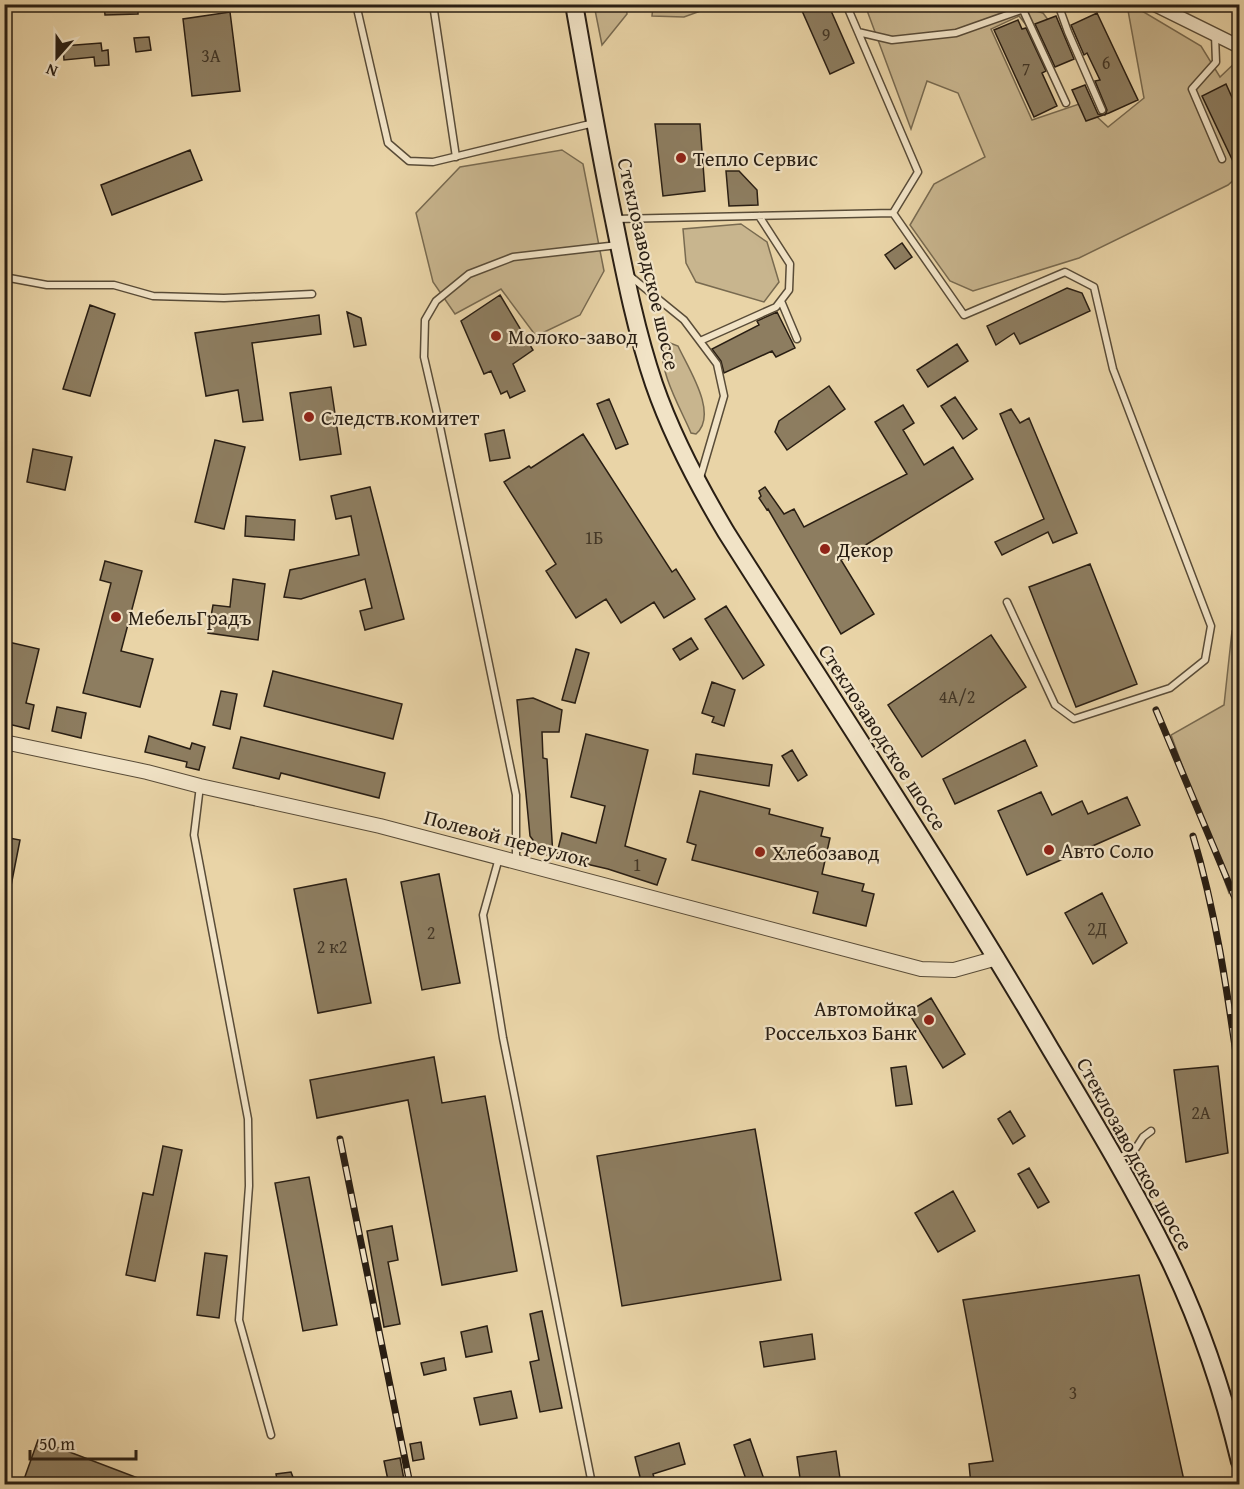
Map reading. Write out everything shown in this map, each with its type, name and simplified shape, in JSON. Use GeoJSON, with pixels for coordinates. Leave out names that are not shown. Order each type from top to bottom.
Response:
{"type":"FeatureCollection","features":[{"type":"Feature","properties":{"kind":"main road","name":"Стеклозаводское шоссе"},"geometry":{"type":"LineString","coordinates":[[574,4],[594,123],[643,348],[654,385],[698,484],[732,542],[997,958],[1116,1160],[1167,1256],[1190,1307],[1214,1369],[1239,1462]]}},
{"type":"Feature","properties":{"kind":"street"},"geometry":{"type":"LineString","coordinates":[[1153,4],[1239,47]]}},
{"type":"Feature","properties":{"kind":"street","name":"Полевой переулок"},"geometry":{"type":"LineString","coordinates":[[4,742],[147,771],[200,786],[380,826],[921,969],[954,969],[997,958]]}},
{"type":"Feature","properties":{"kind":"lane"},"geometry":{"type":"LineString","coordinates":[[184,6],[194,4]]}},
{"type":"Feature","properties":{"kind":"lane"},"geometry":{"type":"LineString","coordinates":[[356,4],[388,143],[409,161],[434,162],[594,123]]}},
{"type":"Feature","properties":{"kind":"lane"},"geometry":{"type":"LineString","coordinates":[[433,4],[456,156]]}},
{"type":"Feature","properties":{"kind":"lane"},"geometry":{"type":"LineString","coordinates":[[846,4],[918,172],[893,213]]}},
{"type":"Feature","properties":{"kind":"lane"},"geometry":{"type":"LineString","coordinates":[[858,32],[892,40],[956,33],[1038,4]]}},
{"type":"Feature","properties":{"kind":"lane"},"geometry":{"type":"LineString","coordinates":[[1058,4],[1102,110]]}},
{"type":"Feature","properties":{"kind":"lane"},"geometry":{"type":"LineString","coordinates":[[1023,10],[1066,104]]}},
{"type":"Feature","properties":{"kind":"lane"},"geometry":{"type":"LineString","coordinates":[[1215,35],[1216,62],[1192,89],[1222,159]]}},
{"type":"Feature","properties":{"kind":"lane"},"geometry":{"type":"LineString","coordinates":[[614,219],[893,213]]}},
{"type":"Feature","properties":{"kind":"lane"},"geometry":{"type":"LineString","coordinates":[[893,213],[964,315],[1065,272],[1094,287],[1113,369],[1211,626],[1205,660],[1170,688],[1074,719],[1055,705],[1007,602]]}},
{"type":"Feature","properties":{"kind":"lane"},"geometry":{"type":"LineString","coordinates":[[700,341],[776,308],[789,290],[790,264],[759,216]]}},
{"type":"Feature","properties":{"kind":"lane"},"geometry":{"type":"LineString","coordinates":[[516,862],[516,795],[424,357],[426,320],[436,301],[468,274],[513,257],[619,245]]}},
{"type":"Feature","properties":{"kind":"lane"},"geometry":{"type":"LineString","coordinates":[[625,272],[684,320],[717,364],[724,396],[698,484]]}},
{"type":"Feature","properties":{"kind":"lane"},"geometry":{"type":"LineString","coordinates":[[4,277],[47,285],[114,285],[153,296],[224,298],[312,294]]}},
{"type":"Feature","properties":{"kind":"lane"},"geometry":{"type":"LineString","coordinates":[[781,301],[797,339]]}},
{"type":"Feature","properties":{"kind":"lane"},"geometry":{"type":"LineString","coordinates":[[200,786],[194,835],[248,1119],[249,1186],[239,1320],[271,1435]]}},
{"type":"Feature","properties":{"kind":"lane"},"geometry":{"type":"LineString","coordinates":[[500,858],[483,915],[503,1038],[592,1485]]}},
{"type":"Feature","properties":{"kind":"lane"},"geometry":{"type":"LineString","coordinates":[[1116,1160],[1130,1152],[1151,1131]]}},
{"type":"Feature","properties":{"kind":"shaded area"},"geometry":{"type":"Polygon","coordinates":[[[653,4],[717,5],[684,17],[652,16],[653,4]]]}},
{"type":"Feature","properties":{"kind":"shaded area"},"geometry":{"type":"Polygon","coordinates":[[[594,5],[626,5],[627,14],[602,45],[594,5]]]}},
{"type":"Feature","properties":{"kind":"shaded area"},"geometry":{"type":"Polygon","coordinates":[[[865,5],[1013,5],[1043,13],[1060,36],[1043,46],[1019,16],[991,29],[1032,120],[1082,103],[1108,127],[1144,98],[1127,5],[1132,5],[1201,46],[1220,77],[1239,59],[1239,175],[1228,185],[1079,258],[973,291],[950,281],[910,225],[934,184],[985,157],[958,93],[927,81],[911,129],[865,5]]]}},
{"type":"Feature","properties":{"kind":"shaded area"},"geometry":{"type":"Polygon","coordinates":[[[562,150],[583,164],[604,271],[580,315],[536,336],[501,289],[455,314],[433,282],[416,213],[460,167],[562,150]]]}},
{"type":"Feature","properties":{"kind":"shaded area"},"geometry":{"type":"Polygon","coordinates":[[[741,224],[767,242],[779,282],[764,302],[696,282],[686,263],[683,229],[741,224]]]}},
{"type":"Feature","properties":{"kind":"shaded area"},"geometry":{"type":"Polygon","coordinates":[[[670,343],[678,346],[703,403],[702,425],[696,434],[691,433],[667,378],[662,355],[663,345],[670,343]]]}},
{"type":"Feature","properties":{"kind":"shaded area"},"geometry":{"type":"Polygon","coordinates":[[[1232,631],[1240,632],[1240,680],[1236,709],[1240,769],[1240,883],[1229,893],[1171,735],[1224,705],[1232,631]]]}},
{"type":"Feature","properties":{"kind":"building"},"geometry":{"type":"Polygon","coordinates":[[[104,4],[138,4],[138,14],[105,15],[104,4]]]}},
{"type":"Feature","properties":{"kind":"building"},"geometry":{"type":"Polygon","coordinates":[[[799,4],[828,4],[854,63],[830,74],[799,4]]]}},
{"type":"Feature","properties":{"kind":"building"},"geometry":{"type":"Polygon","coordinates":[[[230,12],[240,91],[192,96],[183,19],[230,12]]]}},
{"type":"Feature","properties":{"kind":"building"},"geometry":{"type":"Polygon","coordinates":[[[1097,13],[1138,100],[1105,114],[1107,110],[1095,81],[1100,80],[1087,53],[1084,55],[1071,25],[1097,13]]]}},
{"type":"Feature","properties":{"kind":"building"},"geometry":{"type":"Polygon","coordinates":[[[1056,16],[1074,59],[1055,67],[1035,24],[1056,16]]]}},
{"type":"Feature","properties":{"kind":"building"},"geometry":{"type":"Polygon","coordinates":[[[1018,20],[1022,29],[1026,28],[1046,71],[1042,73],[1057,106],[1034,117],[994,30],[1018,20]]]}},
{"type":"Feature","properties":{"kind":"building"},"geometry":{"type":"Polygon","coordinates":[[[149,37],[151,50],[136,52],[134,38],[149,37]]]}},
{"type":"Feature","properties":{"kind":"building"},"geometry":{"type":"Polygon","coordinates":[[[101,43],[102,51],[108,50],[109,65],[95,66],[94,57],[64,60],[63,46],[101,43]]]}},
{"type":"Feature","properties":{"kind":"building"},"geometry":{"type":"Polygon","coordinates":[[[1226,84],[1239,113],[1239,174],[1202,96],[1226,84]]]}},
{"type":"Feature","properties":{"kind":"building"},"geometry":{"type":"Polygon","coordinates":[[[1085,85],[1098,114],[1104,115],[1086,121],[1072,90],[1085,85]]]}},
{"type":"Feature","properties":{"kind":"building","name":"Тепло Сервис"},"geometry":{"type":"Polygon","coordinates":[[[655,124],[700,124],[705,191],[663,196],[655,124]]]}},
{"type":"Feature","properties":{"kind":"building"},"geometry":{"type":"Polygon","coordinates":[[[190,150],[202,180],[112,215],[101,185],[190,150]]]}},
{"type":"Feature","properties":{"kind":"building"},"geometry":{"type":"Polygon","coordinates":[[[726,171],[739,171],[757,190],[758,205],[729,206],[726,171]]]}},
{"type":"Feature","properties":{"kind":"building"},"geometry":{"type":"Polygon","coordinates":[[[902,243],[912,257],[895,269],[885,255],[902,243]]]}},
{"type":"Feature","properties":{"kind":"building"},"geometry":{"type":"Polygon","coordinates":[[[1067,288],[1082,293],[1090,311],[1020,344],[1014,333],[996,345],[987,326],[1067,288]]]}},
{"type":"Feature","properties":{"kind":"building","name":"Молоко-завод"},"geometry":{"type":"Polygon","coordinates":[[[500,295],[533,350],[513,364],[525,391],[510,398],[507,391],[501,394],[491,371],[484,374],[461,321],[500,295]]]}},
{"type":"Feature","properties":{"kind":"building"},"geometry":{"type":"Polygon","coordinates":[[[90,305],[115,314],[90,396],[63,389],[90,305]]]}},
{"type":"Feature","properties":{"kind":"building"},"geometry":{"type":"Polygon","coordinates":[[[347,312],[361,318],[366,345],[354,347],[347,312]]]}},
{"type":"Feature","properties":{"kind":"building"},"geometry":{"type":"Polygon","coordinates":[[[777,312],[795,348],[776,357],[772,351],[724,373],[721,361],[712,349],[759,325],[757,321],[777,312]]]}},
{"type":"Feature","properties":{"kind":"building"},"geometry":{"type":"Polygon","coordinates":[[[319,315],[321,334],[252,343],[263,420],[243,422],[238,390],[206,396],[195,333],[319,315]]]}},
{"type":"Feature","properties":{"kind":"building"},"geometry":{"type":"Polygon","coordinates":[[[957,344],[968,361],[928,387],[917,370],[957,344]]]}},
{"type":"Feature","properties":{"kind":"building"},"geometry":{"type":"Polygon","coordinates":[[[829,386],[845,409],[787,450],[775,432],[779,421],[829,386]]]}},
{"type":"Feature","properties":{"kind":"building"},"geometry":{"type":"Polygon","coordinates":[[[331,387],[341,454],[300,460],[290,393],[331,387]]]}},
{"type":"Feature","properties":{"kind":"building"},"geometry":{"type":"Polygon","coordinates":[[[955,397],[977,429],[963,439],[941,406],[955,397]]]}},
{"type":"Feature","properties":{"kind":"building"},"geometry":{"type":"Polygon","coordinates":[[[609,399],[628,444],[616,449],[597,404],[609,399]]]}},
{"type":"Feature","properties":{"kind":"building","name":"Декор"},"geometry":{"type":"Polygon","coordinates":[[[903,405],[914,423],[903,430],[924,465],[953,447],[973,479],[841,560],[874,614],[841,634],[768,509],[759,498],[761,496],[759,491],[765,487],[784,514],[794,509],[804,527],[907,474],[875,422],[903,405]]]}},
{"type":"Feature","properties":{"kind":"building"},"geometry":{"type":"Polygon","coordinates":[[[1011,409],[1020,423],[1029,418],[1077,533],[1053,543],[1048,532],[1002,555],[995,542],[1044,519],[1000,414],[1011,409]]]}},
{"type":"Feature","properties":{"kind":"building"},"geometry":{"type":"Polygon","coordinates":[[[504,430],[510,458],[490,461],[485,434],[504,430]]]}},
{"type":"Feature","properties":{"kind":"building"},"geometry":{"type":"Polygon","coordinates":[[[583,434],[672,572],[676,569],[695,599],[664,618],[654,602],[621,623],[606,599],[576,618],[546,571],[556,564],[504,482],[529,466],[531,468],[583,434]]]}},
{"type":"Feature","properties":{"kind":"building"},"geometry":{"type":"Polygon","coordinates":[[[215,440],[245,447],[224,529],[195,522],[215,440]]]}},
{"type":"Feature","properties":{"kind":"building"},"geometry":{"type":"Polygon","coordinates":[[[33,449],[72,457],[65,490],[27,482],[33,449]]]}},
{"type":"Feature","properties":{"kind":"building"},"geometry":{"type":"Polygon","coordinates":[[[370,487],[404,619],[365,630],[360,611],[372,608],[365,579],[301,599],[284,597],[290,570],[359,555],[351,516],[336,519],[331,496],[370,487]]]}},
{"type":"Feature","properties":{"kind":"building"},"geometry":{"type":"Polygon","coordinates":[[[246,516],[295,520],[294,540],[245,536],[246,516]]]}},
{"type":"Feature","properties":{"kind":"building","name":"МебельГрадъ"},"geometry":{"type":"Polygon","coordinates":[[[105,561],[142,571],[121,651],[153,659],[140,707],[83,693],[111,583],[100,580],[105,561]]]}},
{"type":"Feature","properties":{"kind":"building"},"geometry":{"type":"Polygon","coordinates":[[[1090,564],[1137,684],[1076,707],[1029,587],[1090,564]]]}},
{"type":"Feature","properties":{"kind":"building"},"geometry":{"type":"Polygon","coordinates":[[[233,579],[265,584],[258,640],[208,633],[213,605],[230,607],[233,579]]]}},
{"type":"Feature","properties":{"kind":"building"},"geometry":{"type":"Polygon","coordinates":[[[726,606],[764,665],[743,679],[705,619],[726,606]]]}},
{"type":"Feature","properties":{"kind":"building"},"geometry":{"type":"Polygon","coordinates":[[[991,635],[1026,687],[922,757],[888,705],[991,635]]]}},
{"type":"Feature","properties":{"kind":"building"},"geometry":{"type":"Polygon","coordinates":[[[691,638],[698,649],[680,660],[673,649],[691,638]]]}},
{"type":"Feature","properties":{"kind":"building"},"geometry":{"type":"Polygon","coordinates":[[[4,641],[39,649],[26,703],[34,705],[29,729],[4,723],[4,641]]]}},
{"type":"Feature","properties":{"kind":"building"},"geometry":{"type":"Polygon","coordinates":[[[576,649],[589,653],[575,703],[562,700],[576,649]]]}},
{"type":"Feature","properties":{"kind":"building"},"geometry":{"type":"Polygon","coordinates":[[[273,671],[402,704],[393,739],[264,706],[273,671]]]}},
{"type":"Feature","properties":{"kind":"building"},"geometry":{"type":"Polygon","coordinates":[[[712,682],[735,690],[724,726],[712,722],[714,717],[702,713],[712,682]]]}},
{"type":"Feature","properties":{"kind":"building"},"geometry":{"type":"Polygon","coordinates":[[[221,691],[237,694],[230,729],[213,725],[221,691]]]}},
{"type":"Feature","properties":{"kind":"building"},"geometry":{"type":"Polygon","coordinates":[[[533,698],[562,710],[559,732],[542,732],[543,758],[547,759],[553,856],[543,854],[530,836],[517,700],[533,698]]]}},
{"type":"Feature","properties":{"kind":"building"},"geometry":{"type":"Polygon","coordinates":[[[57,707],[86,713],[81,738],[52,731],[57,707]]]}},
{"type":"Feature","properties":{"kind":"building"},"geometry":{"type":"Polygon","coordinates":[[[586,734],[648,750],[625,846],[666,859],[657,885],[608,869],[556,857],[562,833],[596,843],[605,806],[571,797],[586,734]]]}},
{"type":"Feature","properties":{"kind":"building"},"geometry":{"type":"Polygon","coordinates":[[[149,736],[190,749],[192,743],[205,747],[199,770],[186,767],[187,762],[145,752],[149,736]]]}},
{"type":"Feature","properties":{"kind":"building"},"geometry":{"type":"Polygon","coordinates":[[[241,737],[385,773],[379,798],[281,773],[279,779],[233,768],[241,737]]]}},
{"type":"Feature","properties":{"kind":"building"},"geometry":{"type":"Polygon","coordinates":[[[1025,740],[1037,766],[955,804],[943,779],[1025,740]]]}},
{"type":"Feature","properties":{"kind":"building"},"geometry":{"type":"Polygon","coordinates":[[[792,750],[807,775],[798,781],[782,756],[792,750]]]}},
{"type":"Feature","properties":{"kind":"building"},"geometry":{"type":"Polygon","coordinates":[[[696,754],[772,765],[769,786],[693,774],[696,754]]]}},
{"type":"Feature","properties":{"kind":"building","name":"Хлебозавод"},"geometry":{"type":"Polygon","coordinates":[[[700,791],[770,809],[769,814],[823,828],[821,836],[830,838],[822,874],[864,884],[862,891],[874,894],[866,926],[813,913],[818,892],[692,860],[696,845],[687,842],[700,791]]]}},
{"type":"Feature","properties":{"kind":"building","name":"Авто Соло"},"geometry":{"type":"Polygon","coordinates":[[[1041,792],[1052,815],[1082,801],[1088,814],[1127,797],[1140,825],[1027,875],[998,811],[1041,792]]]}},
{"type":"Feature","properties":{"kind":"building"},"geometry":{"type":"Polygon","coordinates":[[[4,837],[20,840],[10,891],[4,891],[4,837]]]}},
{"type":"Feature","properties":{"kind":"building"},"geometry":{"type":"Polygon","coordinates":[[[439,874],[460,983],[422,990],[401,882],[439,874]]]}},
{"type":"Feature","properties":{"kind":"building"},"geometry":{"type":"Polygon","coordinates":[[[346,879],[371,1003],[318,1013],[294,889],[346,879]]]}},
{"type":"Feature","properties":{"kind":"building"},"geometry":{"type":"Polygon","coordinates":[[[1102,893],[1127,943],[1093,964],[1065,913],[1102,893]]]}},
{"type":"Feature","properties":{"kind":"building"},"geometry":{"type":"Polygon","coordinates":[[[931,998],[965,1054],[943,1068],[908,1012],[931,998]]]}},
{"type":"Feature","properties":{"kind":"building"},"geometry":{"type":"Polygon","coordinates":[[[434,1057],[442,1103],[485,1096],[517,1271],[442,1285],[408,1100],[317,1118],[310,1080],[434,1057]]]}},
{"type":"Feature","properties":{"kind":"building"},"geometry":{"type":"Polygon","coordinates":[[[906,1066],[912,1104],[896,1106],[891,1068],[906,1066]]]}},
{"type":"Feature","properties":{"kind":"building"},"geometry":{"type":"Polygon","coordinates":[[[1218,1066],[1228,1153],[1186,1162],[1174,1070],[1218,1066]]]}},
{"type":"Feature","properties":{"kind":"building"},"geometry":{"type":"Polygon","coordinates":[[[1010,1111],[1025,1136],[1013,1144],[998,1119],[1010,1111]]]}},
{"type":"Feature","properties":{"kind":"building"},"geometry":{"type":"Polygon","coordinates":[[[755,1129],[781,1280],[622,1306],[597,1156],[755,1129]]]}},
{"type":"Feature","properties":{"kind":"building"},"geometry":{"type":"Polygon","coordinates":[[[163,1146],[182,1150],[155,1281],[126,1275],[143,1193],[153,1195],[163,1146]]]}},
{"type":"Feature","properties":{"kind":"building"},"geometry":{"type":"Polygon","coordinates":[[[1029,1168],[1049,1202],[1038,1208],[1018,1174],[1029,1168]]]}},
{"type":"Feature","properties":{"kind":"building"},"geometry":{"type":"Polygon","coordinates":[[[309,1177],[337,1325],[303,1331],[275,1183],[309,1177]]]}},
{"type":"Feature","properties":{"kind":"building"},"geometry":{"type":"Polygon","coordinates":[[[953,1191],[975,1231],[938,1252],[915,1213],[953,1191]]]}},
{"type":"Feature","properties":{"kind":"building"},"geometry":{"type":"Polygon","coordinates":[[[392,1226],[398,1260],[388,1262],[400,1324],[384,1327],[367,1231],[392,1226]]]}},
{"type":"Feature","properties":{"kind":"building"},"geometry":{"type":"Polygon","coordinates":[[[205,1253],[227,1256],[219,1318],[197,1315],[205,1253]]]}},
{"type":"Feature","properties":{"kind":"building"},"geometry":{"type":"Polygon","coordinates":[[[1139,1275],[1185,1485],[971,1485],[969,1464],[993,1461],[963,1300],[1139,1275]]]}},
{"type":"Feature","properties":{"kind":"building"},"geometry":{"type":"Polygon","coordinates":[[[542,1311],[562,1408],[540,1412],[530,1362],[539,1360],[530,1314],[542,1311]]]}},
{"type":"Feature","properties":{"kind":"building"},"geometry":{"type":"Polygon","coordinates":[[[487,1326],[492,1352],[466,1357],[461,1332],[487,1326]]]}},
{"type":"Feature","properties":{"kind":"building"},"geometry":{"type":"Polygon","coordinates":[[[812,1334],[815,1359],[764,1367],[760,1342],[812,1334]]]}},
{"type":"Feature","properties":{"kind":"building"},"geometry":{"type":"Polygon","coordinates":[[[444,1358],[446,1370],[424,1375],[421,1363],[444,1358]]]}},
{"type":"Feature","properties":{"kind":"building"},"geometry":{"type":"Polygon","coordinates":[[[511,1391],[517,1418],[480,1425],[474,1398],[511,1391]]]}},
{"type":"Feature","properties":{"kind":"building"},"geometry":{"type":"Polygon","coordinates":[[[750,1439],[766,1485],[748,1485],[734,1445],[750,1439]]]}},
{"type":"Feature","properties":{"kind":"building"},"geometry":{"type":"Polygon","coordinates":[[[38,1440],[151,1483],[151,1485],[22,1485],[38,1440]]]}},
{"type":"Feature","properties":{"kind":"building"},"geometry":{"type":"Polygon","coordinates":[[[421,1442],[424,1459],[413,1461],[410,1444],[421,1442]]]}},
{"type":"Feature","properties":{"kind":"building"},"geometry":{"type":"Polygon","coordinates":[[[679,1443],[685,1464],[653,1474],[656,1485],[642,1485],[635,1457],[679,1443]]]}},
{"type":"Feature","properties":{"kind":"building"},"geometry":{"type":"Polygon","coordinates":[[[836,1451],[841,1485],[801,1485],[797,1457],[836,1451]]]}},
{"type":"Feature","properties":{"kind":"building"},"geometry":{"type":"Polygon","coordinates":[[[400,1458],[405,1485],[389,1485],[384,1461],[400,1458]]]}},
{"type":"Feature","properties":{"kind":"building"},"geometry":{"type":"Polygon","coordinates":[[[291,1472],[296,1485],[278,1485],[276,1474],[291,1472]]]}},
{"type":"Feature","properties":{"kind":"railway"},"geometry":{"type":"LineString","coordinates":[[1156,710],[1240,913]]}},
{"type":"Feature","properties":{"kind":"railway"},"geometry":{"type":"LineString","coordinates":[[1193,836],[1215,927],[1240,1081]]}},
{"type":"Feature","properties":{"kind":"railway"},"geometry":{"type":"LineString","coordinates":[[340,1139],[410,1484]]}},
{"type":"Feature","properties":{"kind":"place","name":"Тепло Сервис"},"geometry":{"type":"Point","coordinates":[681,158]}},
{"type":"Feature","properties":{"kind":"place","name":"Молоко-завод"},"geometry":{"type":"Point","coordinates":[496,336]}},
{"type":"Feature","properties":{"kind":"place","name":"Следств.комитет"},"geometry":{"type":"Point","coordinates":[309,417]}},
{"type":"Feature","properties":{"kind":"place","name":"Декор"},"geometry":{"type":"Point","coordinates":[825,549]}},
{"type":"Feature","properties":{"kind":"place","name":"МебельГрадъ"},"geometry":{"type":"Point","coordinates":[116,617]}},
{"type":"Feature","properties":{"kind":"place","name":"Авто Соло"},"geometry":{"type":"Point","coordinates":[1049,850]}},
{"type":"Feature","properties":{"kind":"place","name":"Хлебозавод"},"geometry":{"type":"Point","coordinates":[760,852]}},
{"type":"Feature","properties":{"kind":"place","name":"Автомойка Россельхоз Банк"},"geometry":{"type":"Point","coordinates":[929,1020]}}]}
